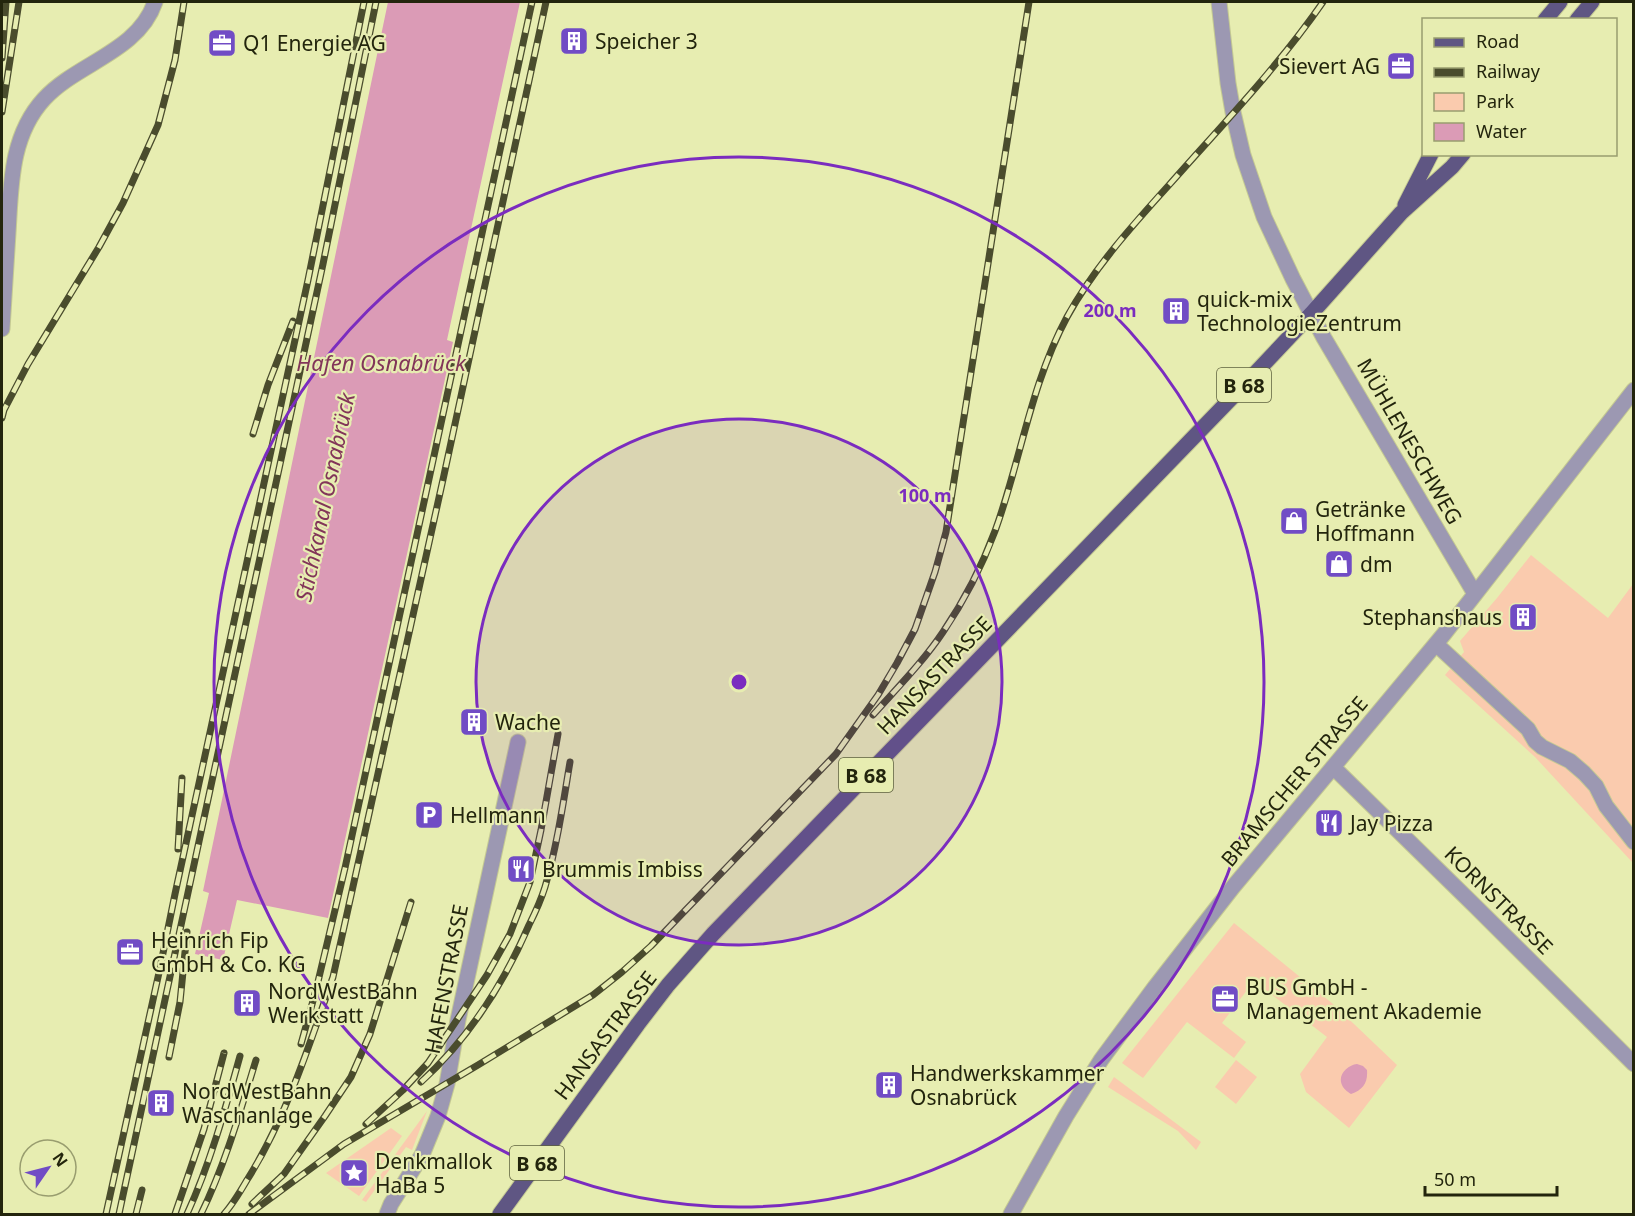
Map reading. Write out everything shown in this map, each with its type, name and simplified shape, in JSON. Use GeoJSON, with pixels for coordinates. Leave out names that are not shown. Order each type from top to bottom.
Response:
{"type":"FeatureCollection","features":[{"type":"Feature","properties":{"kind":"main road"},"geometry":{"type":"LineString","coordinates":[[1547,18],[1560,2]]}},
{"type":"Feature","properties":{"kind":"main road"},"geometry":{"type":"LineString","coordinates":[[1579,18],[1592,2]]}},
{"type":"Feature","properties":{"kind":"main road","name":"HANSASTRASSE"},"geometry":{"type":"LineString","coordinates":[[1401,213],[1430,156]]}},
{"type":"Feature","properties":{"kind":"main road","name":"HANSASTRASSE"},"geometry":{"type":"LineString","coordinates":[[500,1215],[638,1024],[668,985],[713,934],[1311,314],[1401,213],[1452,168],[1461,156]]}},
{"type":"Feature","properties":{"kind":"street"},"geometry":{"type":"LineString","coordinates":[[2,328],[14,157],[22,133],[31,116],[45,98],[118,48],[138,31],[155,2]]}},
{"type":"Feature","properties":{"kind":"street","name":"MÜHLENESCHWEG"},"geometry":{"type":"LineString","coordinates":[[1219,2],[1228,83],[1243,155],[1264,217],[1324,338],[1475,594]]}},
{"type":"Feature","properties":{"kind":"street","name":"BRAMSCHER STRASSE"},"geometry":{"type":"LineString","coordinates":[[1011,1215],[1066,1116],[1101,1060],[1155,987],[1226,896],[1436,644],[1634,390]]}},
{"type":"Feature","properties":{"kind":"street"},"geometry":{"type":"LineString","coordinates":[[1436,644],[1528,729],[1535,741],[1570,761],[1584,773],[1596,786],[1606,806],[1634,842]]}},
{"type":"Feature","properties":{"kind":"street","name":"HAFENSTRASSE"},"geometry":{"type":"LineString","coordinates":[[387,1215],[391,1204],[422,1155],[438,1116],[447,1084],[458,1020],[518,742]]}},
{"type":"Feature","properties":{"kind":"street","name":"KORNSTRASSE"},"geometry":{"type":"LineString","coordinates":[[1333,767],[1634,1064]]}},
{"type":"Feature","properties":{"kind":"green space"},"geometry":{"type":"Polygon","coordinates":[[[1531,555],[1608,618],[1633,584],[1633,863],[1535,757],[1445,675],[1464,652],[1460,641],[1531,555]]]}},
{"type":"Feature","properties":{"kind":"green space"},"geometry":{"type":"Polygon","coordinates":[[[1234,923],[1333,1004],[1397,1065],[1349,1128],[1306,1092],[1300,1074],[1327,1037],[1254,981],[1222,1023],[1246,1042],[1234,1058],[1187,1022],[1143,1078],[1122,1063],[1234,923]]]}},
{"type":"Feature","properties":{"kind":"green space"},"geometry":{"type":"Polygon","coordinates":[[[1236,1060],[1257,1077],[1236,1104],[1215,1087],[1236,1060]]]}},
{"type":"Feature","properties":{"kind":"green space"},"geometry":{"type":"Polygon","coordinates":[[[1114,1077],[1201,1142],[1196,1150],[1178,1131],[1108,1087],[1114,1077]]]}},
{"type":"Feature","properties":{"kind":"green space"},"geometry":{"type":"Polygon","coordinates":[[[427,1111],[412,1150],[406,1147],[366,1202],[362,1200],[427,1111]]]}},
{"type":"Feature","properties":{"kind":"green space"},"geometry":{"type":"Polygon","coordinates":[[[391,1128],[402,1136],[359,1196],[326,1173],[391,1128]]]}},
{"type":"Feature","properties":{"kind":"water","name":"Hafen Osnabrück"},"geometry":{"type":"Polygon","coordinates":[[[388,2],[520,2],[447,340],[453,342],[328,918],[237,900],[223,960],[195,954],[209,893],[203,891],[388,2]]]}},
{"type":"Feature","properties":{"kind":"water"},"geometry":{"type":"Polygon","coordinates":[[[1357,1064],[1367,1070],[1367,1079],[1362,1088],[1351,1094],[1344,1088],[1341,1079],[1346,1069],[1357,1064]]]}},
{"type":"Feature","properties":{"kind":"railway"},"geometry":{"type":"LineString","coordinates":[[2,58],[6,2]]}},
{"type":"Feature","properties":{"kind":"railway"},"geometry":{"type":"LineString","coordinates":[[2,112],[19,2]]}},
{"type":"Feature","properties":{"kind":"railway"},"geometry":{"type":"LineString","coordinates":[[2,418],[28,364],[123,203],[158,125],[175,60],[184,2]]}},
{"type":"Feature","properties":{"kind":"railway"},"geometry":{"type":"LineString","coordinates":[[106,1214],[308,280],[364,2]]}},
{"type":"Feature","properties":{"kind":"railway"},"geometry":{"type":"LineString","coordinates":[[119,1214],[323,264],[376,2]]}},
{"type":"Feature","properties":{"kind":"railway"},"geometry":{"type":"LineString","coordinates":[[301,1044],[345,868],[532,2]]}},
{"type":"Feature","properties":{"kind":"railway"},"geometry":{"type":"LineString","coordinates":[[224,1214],[242,1189],[274,1132],[296,1081],[333,977],[546,2]]}},
{"type":"Feature","properties":{"kind":"railway"},"geometry":{"type":"LineString","coordinates":[[249,1214],[344,1144],[593,995],[622,972],[651,946],[836,754],[878,695],[915,629],[946,532],[1029,2]]}},
{"type":"Feature","properties":{"kind":"railway"},"geometry":{"type":"LineString","coordinates":[[873,715],[910,675],[935,643],[958,608],[978,570],[1004,504],[1044,370],[1054,343],[1078,299],[1127,232],[1268,73],[1323,2]]}},
{"type":"Feature","properties":{"kind":"railway"},"geometry":{"type":"LineString","coordinates":[[253,434],[268,385],[293,321]]}},
{"type":"Feature","properties":{"kind":"railway"},"geometry":{"type":"LineString","coordinates":[[366,1124],[428,1063],[487,975],[510,934],[530,882],[558,734]]}},
{"type":"Feature","properties":{"kind":"railway"},"geometry":{"type":"LineString","coordinates":[[421,1082],[469,1029],[496,989],[519,947],[543,892],[553,856],[570,762]]}},
{"type":"Feature","properties":{"kind":"railway"},"geometry":{"type":"LineString","coordinates":[[178,849],[182,778]]}},
{"type":"Feature","properties":{"kind":"railway"},"geometry":{"type":"LineString","coordinates":[[252,1204],[284,1174],[351,1077],[370,1034],[411,902]]}},
{"type":"Feature","properties":{"kind":"railway"},"geometry":{"type":"LineString","coordinates":[[169,1057],[180,1002],[187,932]]}},
{"type":"Feature","properties":{"kind":"railway"},"geometry":{"type":"LineString","coordinates":[[175,1214],[204,1129],[224,1053]]}},
{"type":"Feature","properties":{"kind":"railway"},"geometry":{"type":"LineString","coordinates":[[187,1214],[210,1156],[240,1056]]}},
{"type":"Feature","properties":{"kind":"railway"},"geometry":{"type":"LineString","coordinates":[[201,1214],[225,1157],[256,1060]]}},
{"type":"Feature","properties":{"kind":"railway"},"geometry":{"type":"LineString","coordinates":[[136,1214],[142,1190]]}},
{"type":"Feature","properties":{"kind":"place","name":"Speicher 3"},"geometry":{"type":"Point","coordinates":[574,41]}},
{"type":"Feature","properties":{"kind":"place","name":"Q1 Energie AG"},"geometry":{"type":"Point","coordinates":[222,43]}},
{"type":"Feature","properties":{"kind":"place","name":"Sievert AG"},"geometry":{"type":"Point","coordinates":[1401,66]}},
{"type":"Feature","properties":{"kind":"place","name":"quick-mix TechnologieZentrum"},"geometry":{"type":"Point","coordinates":[1176,311]}},
{"type":"Feature","properties":{"kind":"place","name":"Getränke Hoffmann"},"geometry":{"type":"Point","coordinates":[1294,521]}},
{"type":"Feature","properties":{"kind":"place","name":"dm"},"geometry":{"type":"Point","coordinates":[1339,564]}},
{"type":"Feature","properties":{"kind":"place","name":"Stephanshaus"},"geometry":{"type":"Point","coordinates":[1523,617]}},
{"type":"Feature","properties":{"kind":"place","name":"Wache"},"geometry":{"type":"Point","coordinates":[474,722]}},
{"type":"Feature","properties":{"kind":"place","name":"Hellmann"},"geometry":{"type":"Point","coordinates":[429,815]}},
{"type":"Feature","properties":{"kind":"place","name":"Jay Pizza"},"geometry":{"type":"Point","coordinates":[1329,823]}},
{"type":"Feature","properties":{"kind":"place","name":"Brummis Imbiss"},"geometry":{"type":"Point","coordinates":[521,869]}},
{"type":"Feature","properties":{"kind":"place","name":"Heinrich Fip GmbH & Co. KG"},"geometry":{"type":"Point","coordinates":[130,952]}},
{"type":"Feature","properties":{"kind":"place","name":"BUS GmbH - Management Akademie"},"geometry":{"type":"Point","coordinates":[1225,999]}},
{"type":"Feature","properties":{"kind":"place","name":"NordWestBahn Werkstatt"},"geometry":{"type":"Point","coordinates":[247,1003]}},
{"type":"Feature","properties":{"kind":"place","name":"Handwerkskammer Osnabrück"},"geometry":{"type":"Point","coordinates":[889,1085]}},
{"type":"Feature","properties":{"kind":"place","name":"NordWestBahn Waschanlage"},"geometry":{"type":"Point","coordinates":[161,1103]}},
{"type":"Feature","properties":{"kind":"place","name":"Denkmallok HaBa 5"},"geometry":{"type":"Point","coordinates":[354,1173]}},
{"type":"Feature","properties":{"kind":"water label","name":"Stichkanal Osnabrück"},"geometry":{"type":"Point","coordinates":[324,497]}}]}
